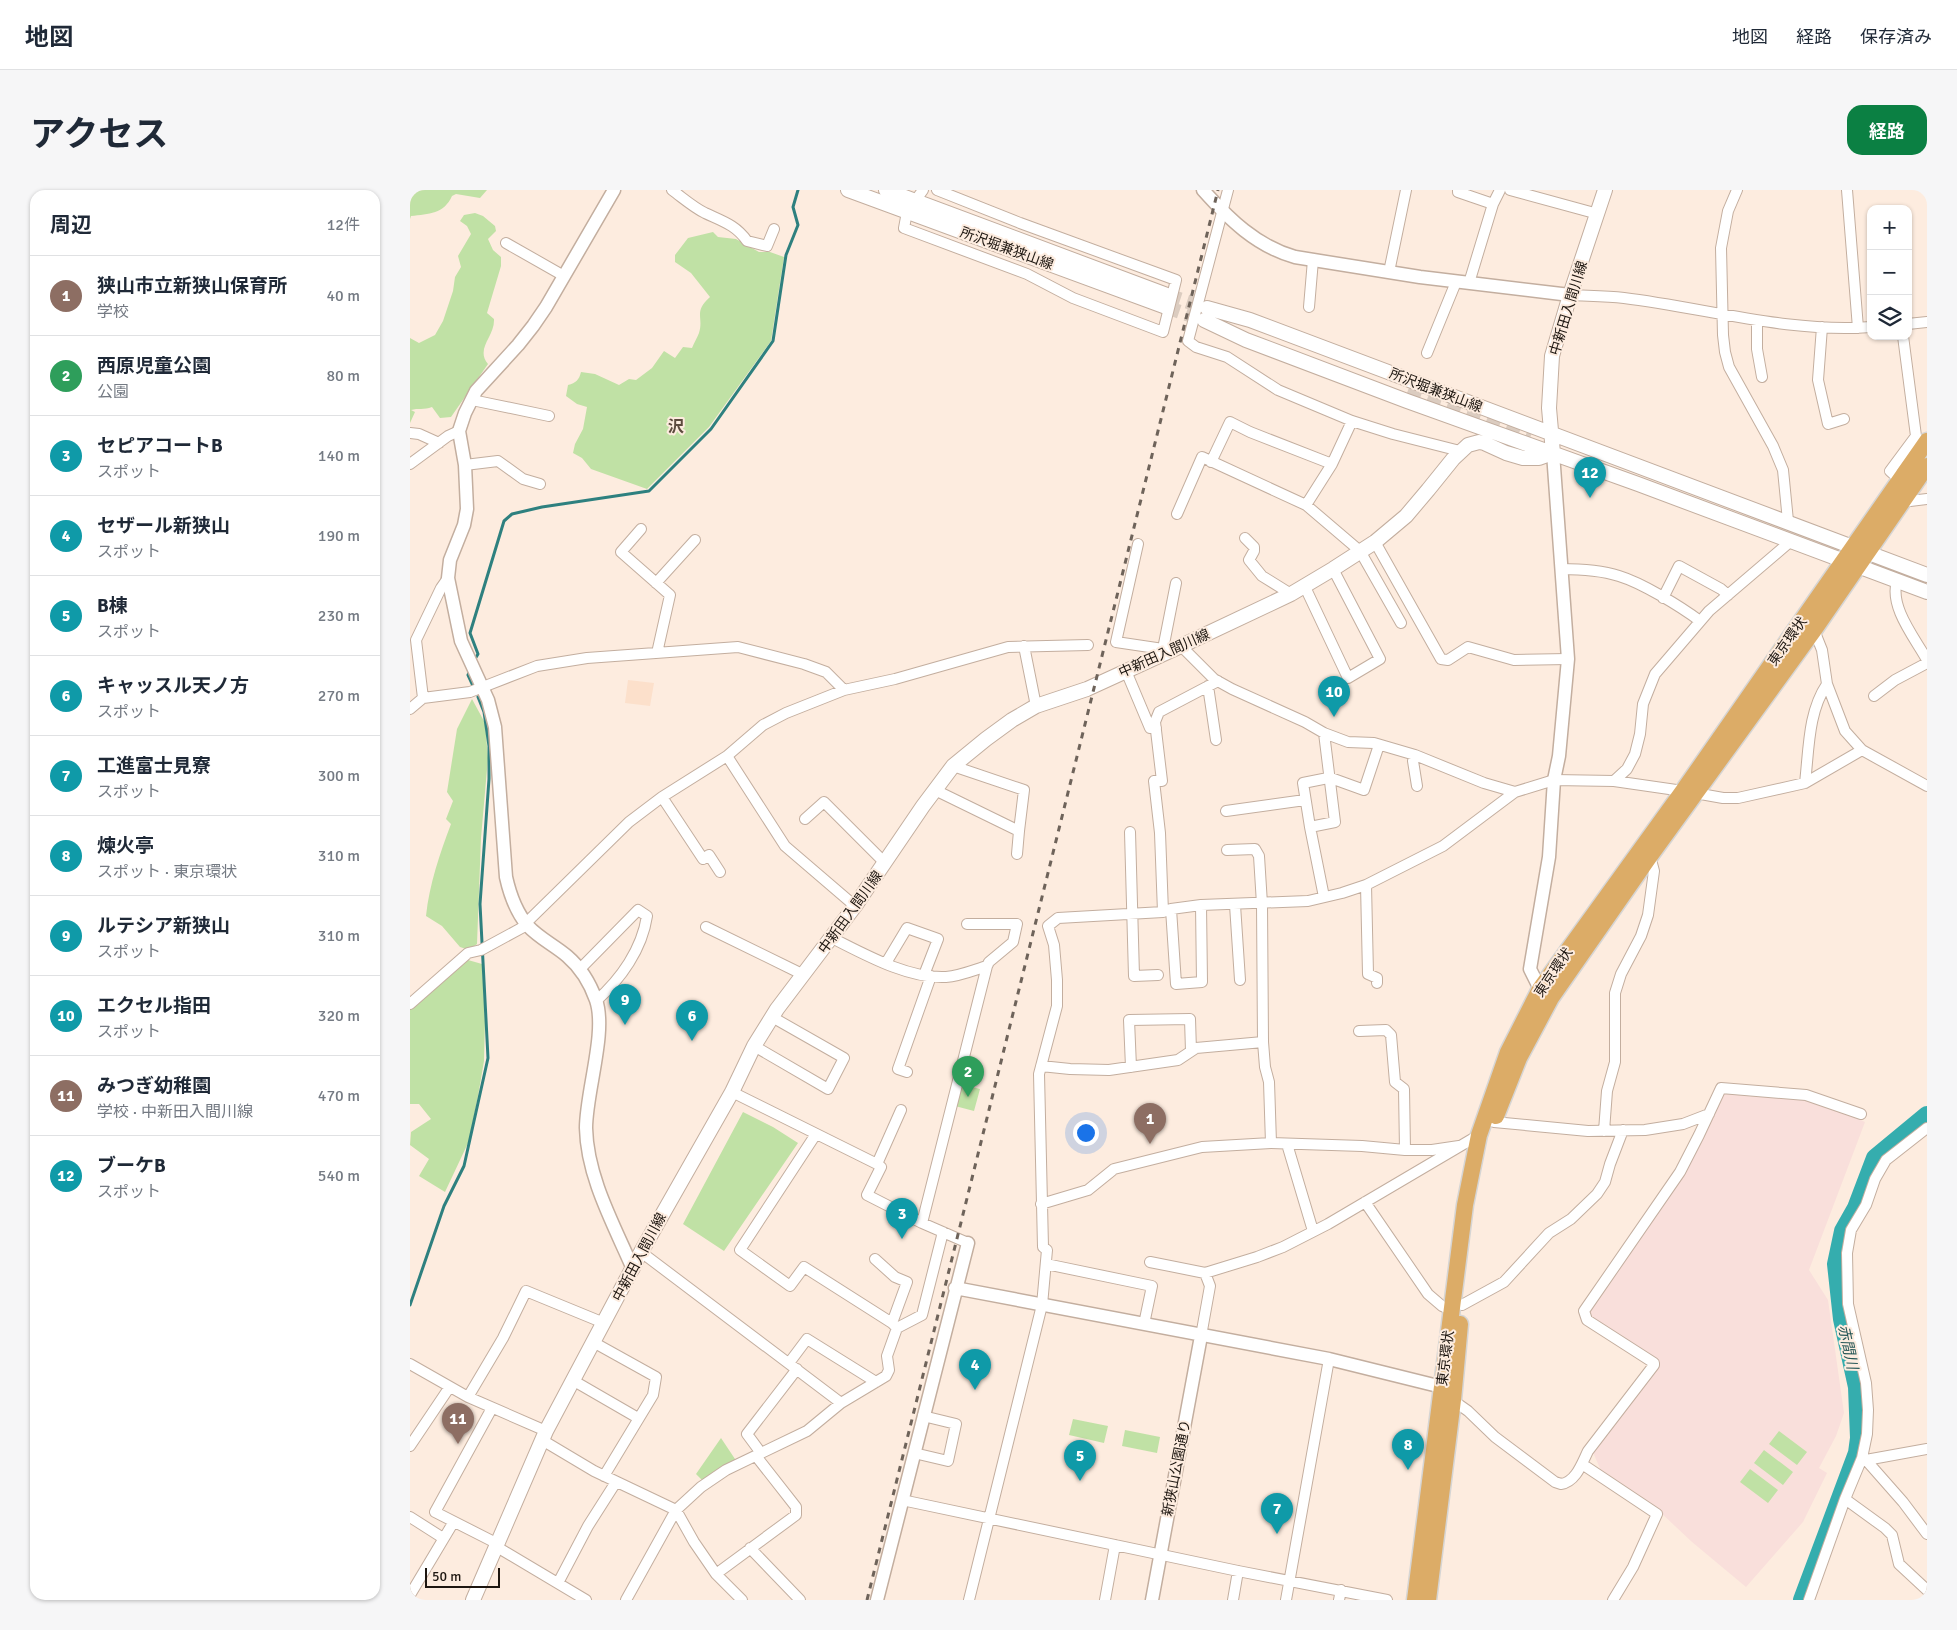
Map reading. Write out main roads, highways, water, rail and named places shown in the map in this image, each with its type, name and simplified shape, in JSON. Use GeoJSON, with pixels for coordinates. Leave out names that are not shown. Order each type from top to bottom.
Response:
{"type":"FeatureCollection","features":[{"type":"Feature","properties":{"kind":"highway","name":"東京環状"},"geometry":{"type":"LineString","coordinates":[[1428,1600],[1453,1400],[1457,1308],[1466,1205],[1479,1135],[1508,1052],[1546,994],[1850,564],[1900,480],[1927,441]]}},
{"type":"Feature","properties":{"kind":"highway","name":"東京環状"},"geometry":{"type":"LineString","coordinates":[[1860,549],[1902,502],[1927,466]]}},
{"type":"Feature","properties":{"kind":"highway","name":"東京環状"},"geometry":{"type":"LineString","coordinates":[[1415,1600],[1442,1387],[1479,1182],[1494,1122],[1519,1058],[1546,994],[1650,856],[1689,792],[1814,630],[1850,564]]}},
{"type":"Feature","properties":{"kind":"main road","name":"所沢堀兼狭山線"},"geometry":{"type":"LineString","coordinates":[[848,190],[915,201]]}},
{"type":"Feature","properties":{"kind":"main road","name":"所沢堀兼狭山線"},"geometry":{"type":"LineString","coordinates":[[886,190],[1167,301]]}},
{"type":"Feature","properties":{"kind":"main road","name":"中新田入間川線"},"geometry":{"type":"LineString","coordinates":[[1553,453],[1549,408],[1552,356],[1605,190]]}},
{"type":"Feature","properties":{"kind":"main road","name":"所沢堀兼狭山線"},"geometry":{"type":"LineString","coordinates":[[1205,314],[1250,320],[1551,435],[1927,575]]}},
{"type":"Feature","properties":{"kind":"main road","name":"所沢堀兼狭山線"},"geometry":{"type":"LineString","coordinates":[[1205,314],[1248,334],[1408,391]]}},
{"type":"Feature","properties":{"kind":"main road","name":"所沢堀兼狭山線"},"geometry":{"type":"LineString","coordinates":[[1205,314],[1246,340],[1927,592]]}},
{"type":"Feature","properties":{"kind":"main road","name":"中新田入間川線"},"geometry":{"type":"LineString","coordinates":[[473,1600],[544,1435],[641,1252],[732,1092],[754,1046],[772,1016],[832,938],[935,790],[954,766],[993,734],[1036,706],[1087,689],[1162,652],[1181,646],[1291,594],[1305,587],[1374,542],[1406,516],[1461,450],[1468,432],[1465,422]]}},
{"type":"Feature","properties":{"kind":"main road"},"geometry":{"type":"LineString","coordinates":[[1461,450],[1479,442],[1524,458],[1539,458],[1553,453]]}},
{"type":"Feature","properties":{"kind":"waterway"},"geometry":{"type":"LineString","coordinates":[[475,659],[478,654],[470,633],[504,521],[512,514],[542,507],[649,491],[711,429],[773,341],[786,255],[798,225],[793,207],[798,190]]}},
{"type":"Feature","properties":{"kind":"waterway"},"geometry":{"type":"LineString","coordinates":[[470,671],[468,675],[474,688]]}},
{"type":"Feature","properties":{"kind":"waterway"},"geometry":{"type":"LineString","coordinates":[[410,1305],[444,1206],[464,1166],[488,1058],[480,904],[489,779],[489,746],[484,712],[478,697]]}},
{"type":"Feature","properties":{"kind":"waterway","name":"赤間川"},"geometry":{"type":"LineString","coordinates":[[1802,1600],[1857,1453],[1859,1438],[1857,1387],[1842,1319],[1836,1264],[1843,1231],[1856,1208],[1875,1158],[1927,1115]]}},
{"type":"Feature","properties":{"kind":"tunnel"},"geometry":{"type":"LineString","coordinates":[[1167,295],[1207,308]]}},
{"type":"Feature","properties":{"kind":"tunnel"},"geometry":{"type":"LineString","coordinates":[[1166,307],[1204,320]]}},
{"type":"Feature","properties":{"kind":"tunnel"},"geometry":{"type":"LineString","coordinates":[[1407,393],[1530,438]]}},
{"type":"Feature","properties":{"kind":"railway"},"geometry":{"type":"LineString","coordinates":[[867,1600],[1218,190]]}},
{"type":"Feature","properties":{"kind":"place","name":"ブーケB"},"geometry":{"type":"Point","coordinates":[1590,498]}},
{"type":"Feature","properties":{"kind":"place","name":"エクセル指田"},"geometry":{"type":"Point","coordinates":[1334,717]}},
{"type":"Feature","properties":{"kind":"place","name":"ルテシア新狭山"},"geometry":{"type":"Point","coordinates":[625,1025]}},
{"type":"Feature","properties":{"kind":"place","name":"キャッスル天ノ方"},"geometry":{"type":"Point","coordinates":[692,1041]}},
{"type":"Feature","properties":{"kind":"place","name":"西原児童公園"},"geometry":{"type":"Point","coordinates":[968,1097]}},
{"type":"Feature","properties":{"kind":"place","name":"狭山市立新狭山保育所"},"geometry":{"type":"Point","coordinates":[1150,1144]}},
{"type":"Feature","properties":{"kind":"place","name":"セピアコートB"},"geometry":{"type":"Point","coordinates":[902,1239]}},
{"type":"Feature","properties":{"kind":"place","name":"セザール新狭山"},"geometry":{"type":"Point","coordinates":[975,1390]}},
{"type":"Feature","properties":{"kind":"place","name":"みつぎ幼稚園"},"geometry":{"type":"Point","coordinates":[458,1444]}},
{"type":"Feature","properties":{"kind":"place","name":"煉火亭"},"geometry":{"type":"Point","coordinates":[1408,1470]}},
{"type":"Feature","properties":{"kind":"place","name":"B棟"},"geometry":{"type":"Point","coordinates":[1080,1481]}},
{"type":"Feature","properties":{"kind":"place","name":"工進富士見寮"},"geometry":{"type":"Point","coordinates":[1277,1534]}},
{"type":"Feature","properties":{"kind":"district","name":"沢"},"geometry":{"type":"Point","coordinates":[676,426]}}]}
